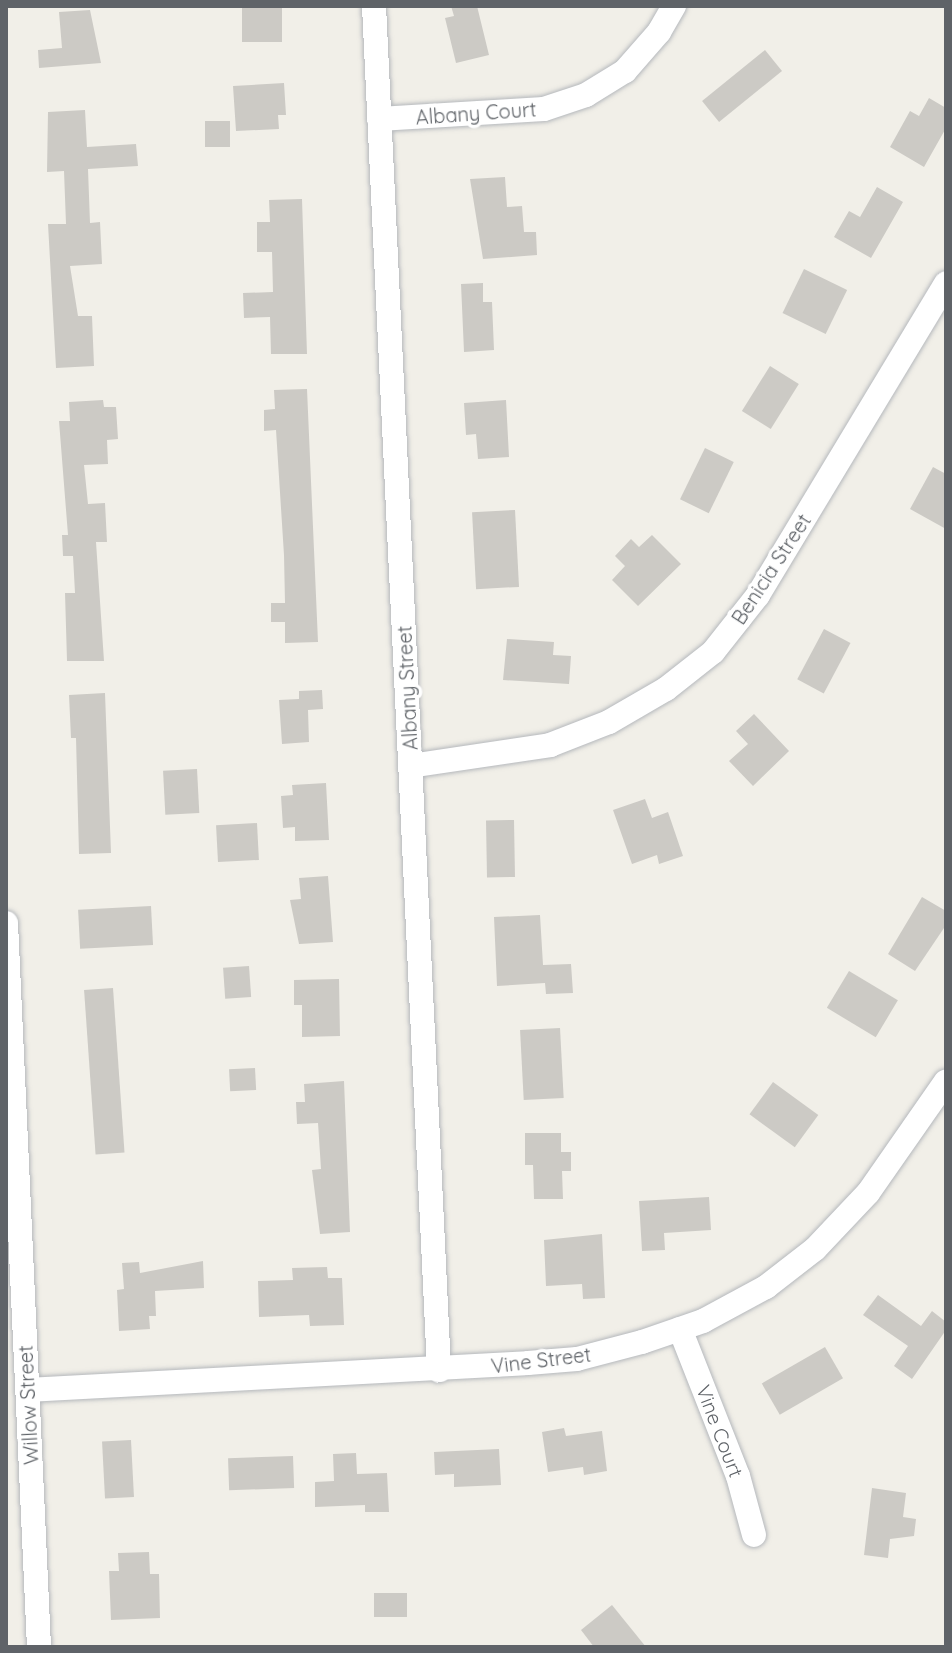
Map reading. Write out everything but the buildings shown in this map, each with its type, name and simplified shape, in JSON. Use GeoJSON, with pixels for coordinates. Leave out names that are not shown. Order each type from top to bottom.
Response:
{"type":"FeatureCollection","features":[{"type":"Feature","properties":{"kind":"street","name":"Albany Street"},"geometry":{"type":"LineString","coordinates":[[374,6],[439,1370]]}},
{"type":"Feature","properties":{"kind":"street","name":"Albany Court"},"geometry":{"type":"LineString","coordinates":[[379,119],[544,109],[586,95],[625,71],[659,32],[674,6]]}},
{"type":"Feature","properties":{"kind":"street","name":"Benicia Street"},"geometry":{"type":"LineString","coordinates":[[410,766],[550,745],[609,722],[666,689],[713,652],[758,595],[946,283]]}},
{"type":"Feature","properties":{"kind":"street","name":"Willow Street"},"geometry":{"type":"LineString","coordinates":[[6,923],[39,1647]]}},
{"type":"Feature","properties":{"kind":"street","name":"Vine Street"},"geometry":{"type":"LineString","coordinates":[[27,1390],[439,1370],[577,1359],[680,1329],[766,1287],[815,1249],[868,1193],[946,1081]]}},
{"type":"Feature","properties":{"kind":"street","name":"Vine Court"},"geometry":{"type":"LineString","coordinates":[[680,1329],[738,1476],[754,1535]]}}]}
